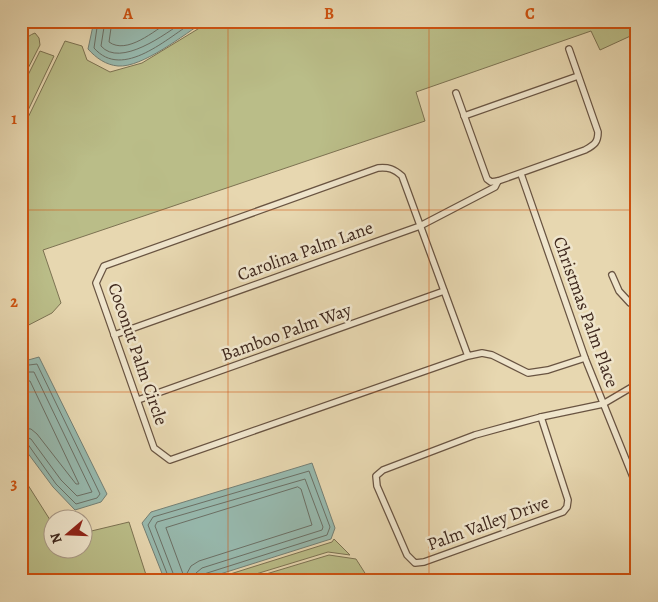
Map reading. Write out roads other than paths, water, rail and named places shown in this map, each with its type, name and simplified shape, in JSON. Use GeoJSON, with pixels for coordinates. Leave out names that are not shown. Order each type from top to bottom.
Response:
{"type":"FeatureCollection","features":[{"type":"Feature","properties":{"kind":"street"},"geometry":{"type":"LineString","coordinates":[[464,116],[578,76],[568,49]]}},
{"type":"Feature","properties":{"kind":"street","name":"Carolina Palm Lane"},"geometry":{"type":"LineString","coordinates":[[114,335],[420,226],[495,187],[498,181],[595,145],[598,139],[598,132],[578,76]]}},
{"type":"Feature","properties":{"kind":"street"},"geometry":{"type":"LineString","coordinates":[[456,93],[487,179],[491,182],[498,181]]}},
{"type":"Feature","properties":{"kind":"street","name":"Coconut Palm Circle"},"geometry":{"type":"LineString","coordinates":[[468,356],[402,176],[395,170],[387,167],[378,168],[104,266],[99,273],[96,283],[154,448],[170,460],[468,356],[482,353],[492,355],[528,372],[548,370],[585,358]]}},
{"type":"Feature","properties":{"kind":"street","name":"Christmas Palm Place"},"geometry":{"type":"LineString","coordinates":[[521,174],[585,358],[637,486]]}},
{"type":"Feature","properties":{"kind":"street"},"geometry":{"type":"LineString","coordinates":[[612,275],[619,291],[630,303],[637,301]]}},
{"type":"Feature","properties":{"kind":"street","name":"Bamboo Palm Way"},"geometry":{"type":"LineString","coordinates":[[138,400],[444,291]]}},
{"type":"Feature","properties":{"kind":"street","name":"Palm Valley Drive"},"geometry":{"type":"LineString","coordinates":[[541,417],[568,500],[563,512],[424,562],[415,563],[407,556],[377,486],[376,476],[383,470],[475,435],[541,417],[603,404],[637,384]]}},
{"type":"Feature","properties":{"kind":"water"},"geometry":{"type":"Polygon","coordinates":[[[94,21],[205,21],[151,56],[139,62],[118,66],[101,60],[88,49],[94,21]]]}},
{"type":"Feature","properties":{"kind":"water"},"geometry":{"type":"Polygon","coordinates":[[[39,357],[107,494],[101,502],[75,510],[53,487],[21,444],[21,362],[39,357]]]}},
{"type":"Feature","properties":{"kind":"water"},"geometry":{"type":"Polygon","coordinates":[[[312,463],[335,528],[331,539],[198,581],[165,581],[142,523],[151,512],[312,463]]]}}]}
